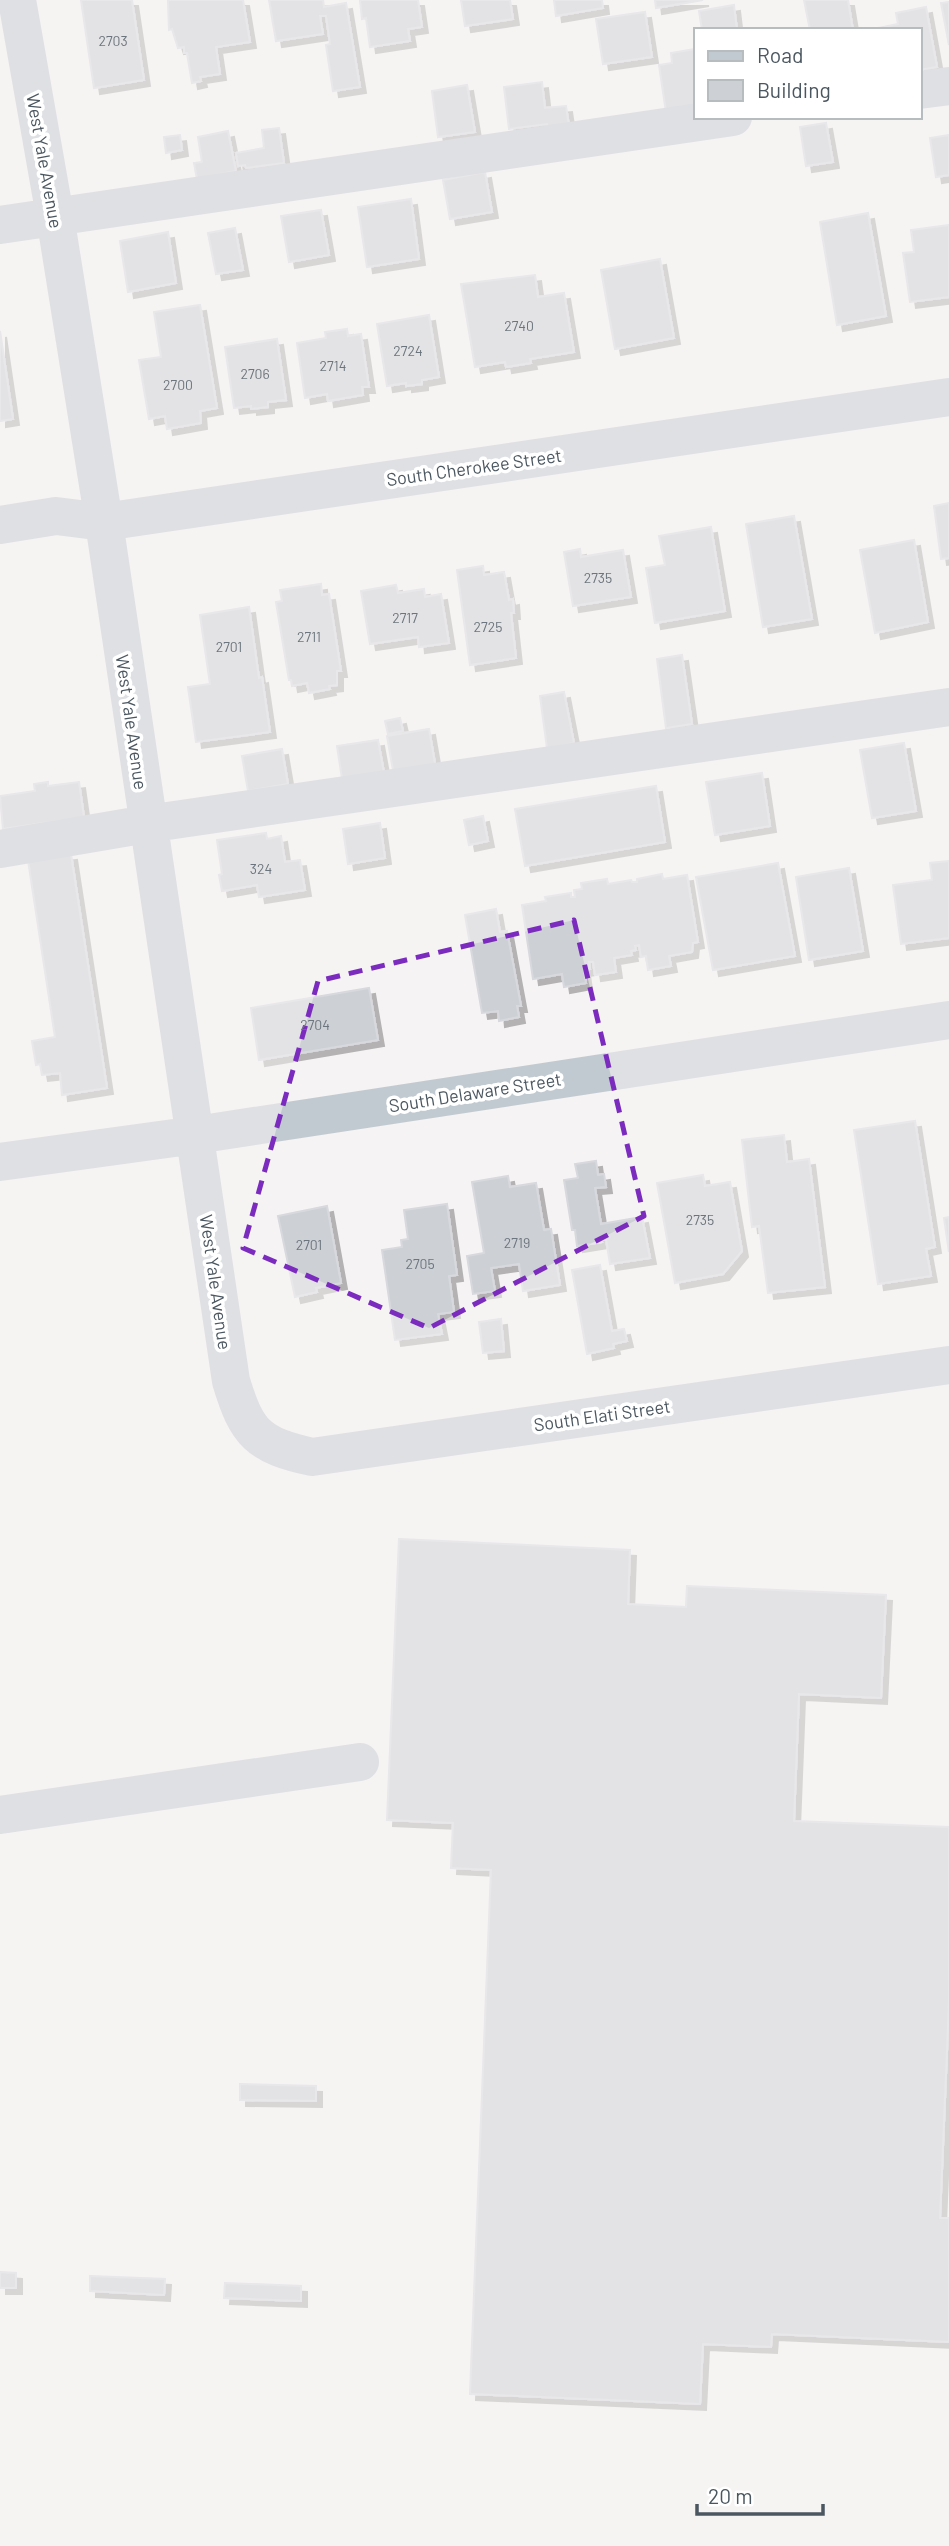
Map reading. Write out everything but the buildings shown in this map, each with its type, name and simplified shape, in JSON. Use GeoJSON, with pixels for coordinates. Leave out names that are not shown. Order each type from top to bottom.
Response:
{"type":"FeatureCollection","features":[{"type":"Feature","properties":{"kind":"street","name":"West Yale Avenue"},"geometry":{"type":"LineString","coordinates":[[18,0],[104,522],[146,824],[196,1135],[230,1381],[239,1408],[258,1438]]}},
{"type":"Feature","properties":{"kind":"street"},"geometry":{"type":"LineString","coordinates":[[921,90],[949,86]]}},
{"type":"Feature","properties":{"kind":"street"},"geometry":{"type":"LineString","coordinates":[[0,225],[719,119]]}},
{"type":"Feature","properties":{"kind":"street","name":"South Cherokee Street"},"geometry":{"type":"LineString","coordinates":[[0,525],[56,516],[104,522],[949,397]]}},
{"type":"Feature","properties":{"kind":"street"},"geometry":{"type":"LineString","coordinates":[[0,849],[146,824],[949,707]]}},
{"type":"Feature","properties":{"kind":"street","name":"South Delaware Street"},"geometry":{"type":"LineString","coordinates":[[0,1162],[196,1135],[949,1020]]}},
{"type":"Feature","properties":{"kind":"street","name":"South Elati Street"},"geometry":{"type":"LineString","coordinates":[[258,1438],[288,1452],[312,1457],[949,1365]]}},
{"type":"Feature","properties":{"kind":"street"},"geometry":{"type":"LineString","coordinates":[[0,1815],[360,1762]]}},
{"type":"Feature","properties":{"kind":"highlighted area"},"geometry":{"type":"Polygon","coordinates":[[[574,920],[644,1216],[429,1328],[243,1248],[318,981],[574,920]]]}}]}
